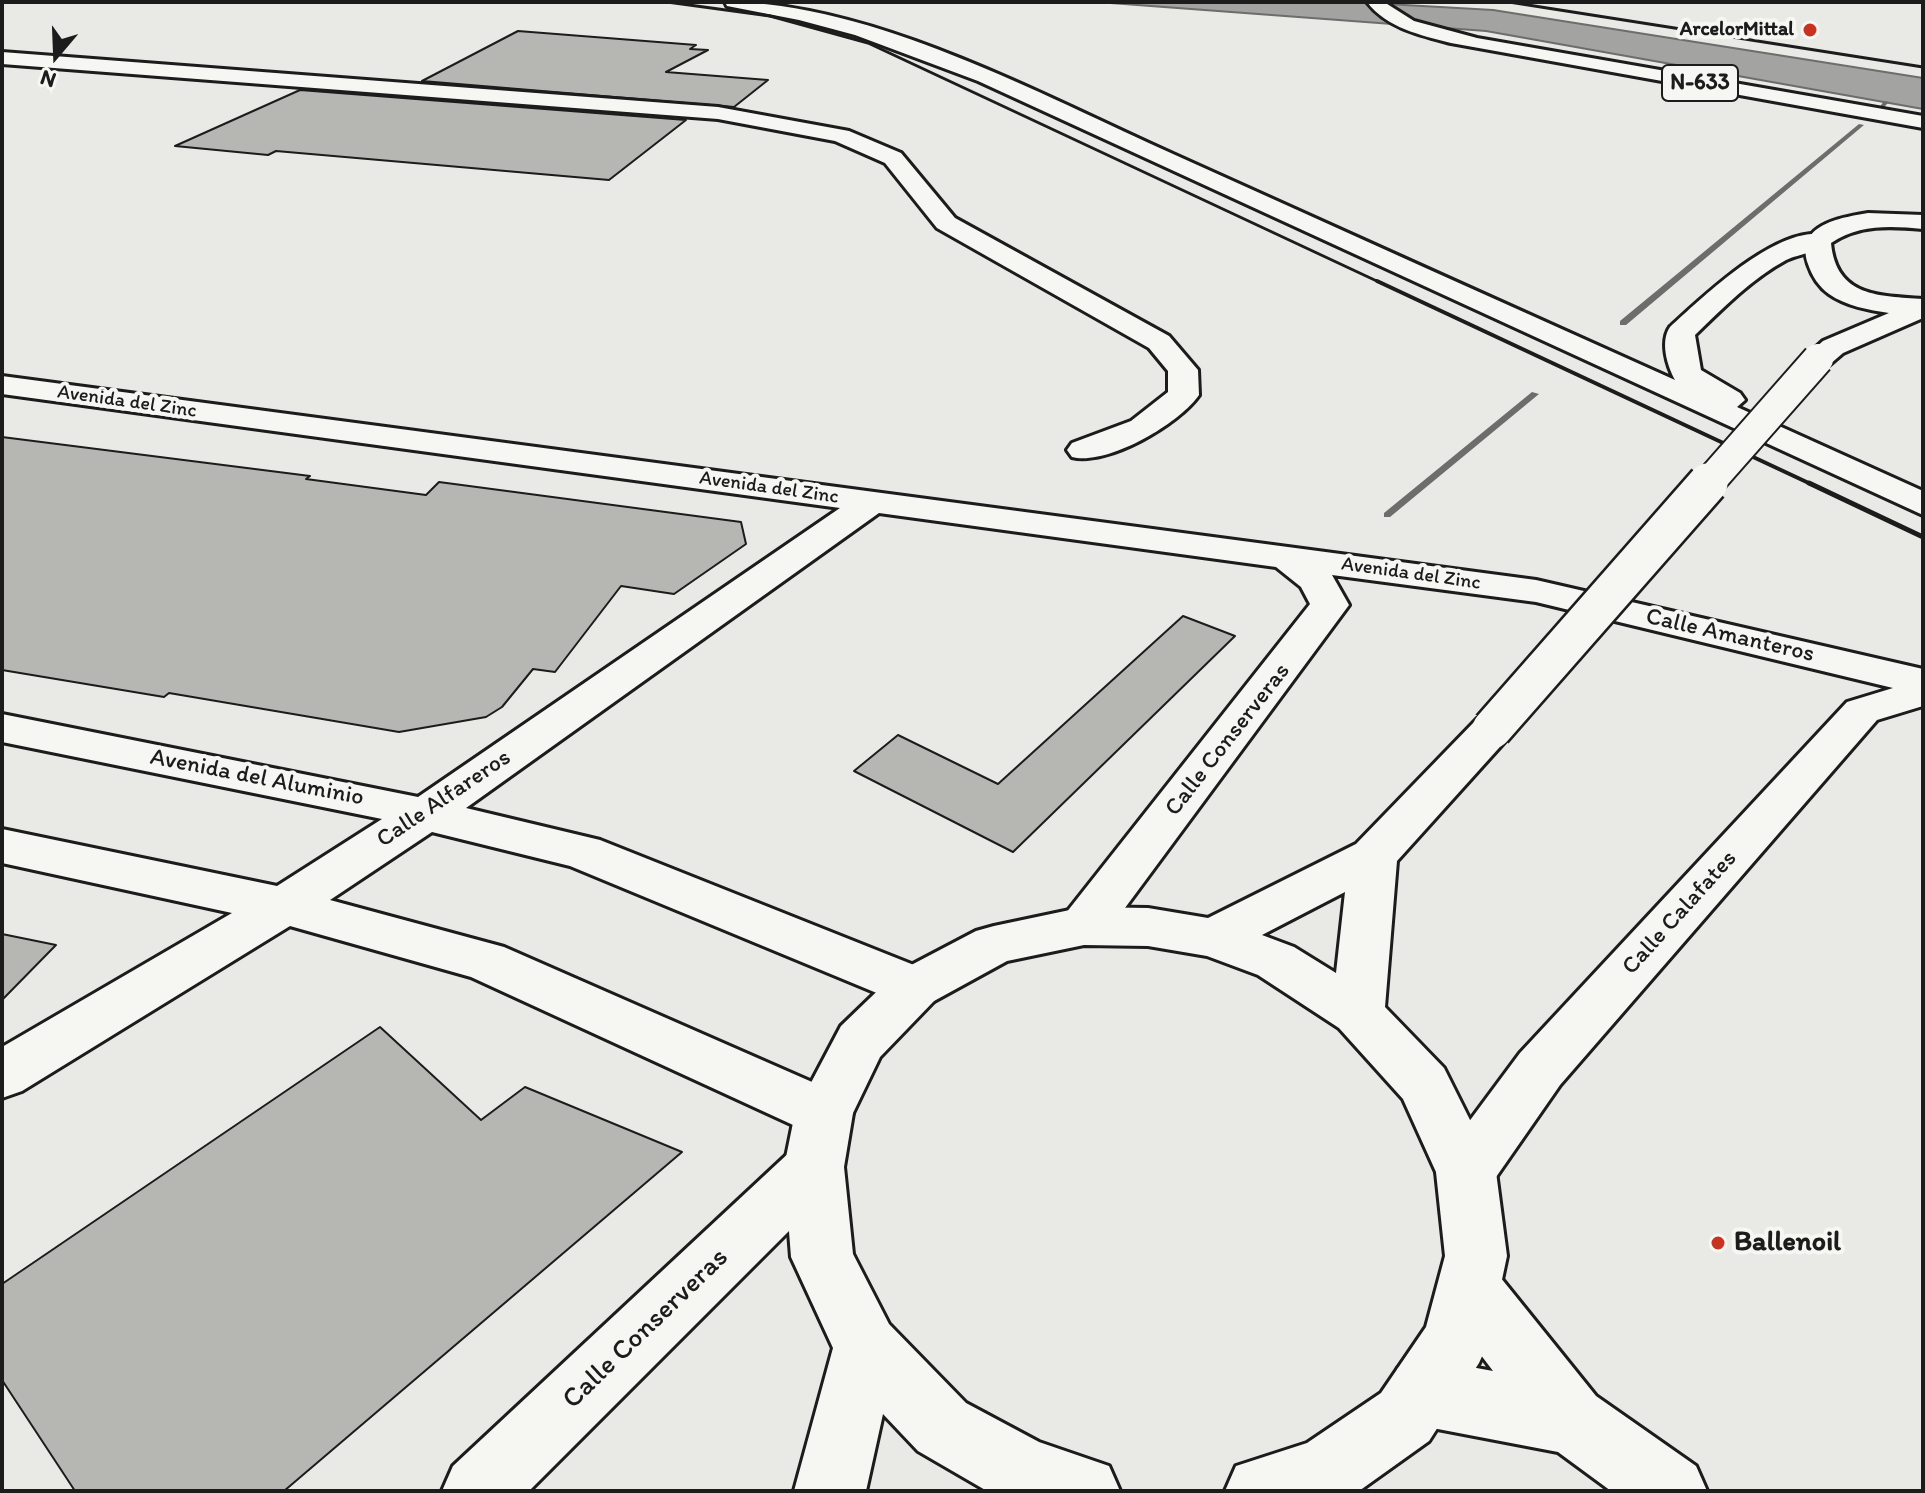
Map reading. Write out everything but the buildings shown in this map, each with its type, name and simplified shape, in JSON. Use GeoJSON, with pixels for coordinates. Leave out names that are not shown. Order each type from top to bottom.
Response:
{"type":"FeatureCollection","features":[{"type":"Feature","properties":{"kind":"main road"},"geometry":{"type":"LineString","coordinates":[[733,2],[822,19],[899,41],[957,65],[1923,504]]}},
{"type":"Feature","properties":{"kind":"main road","name":"N-633"},"geometry":{"type":"LineString","coordinates":[[1375,2],[1399,19],[1423,30],[1477,43],[1923,122]]}},
{"type":"Feature","properties":{"kind":"main road"},"geometry":{"type":"LineString","coordinates":[[2,58],[718,113],[841,136],[893,158],[946,223],[1159,342],[1183,370],[1183,395],[1142,428],[1084,450]]}},
{"type":"Feature","properties":{"kind":"main road"},"geometry":{"type":"LineString","coordinates":[[1888,219],[1923,202]]}},
{"type":"Feature","properties":{"kind":"main road"},"geometry":{"type":"LineString","coordinates":[[1923,222],[1888,219],[1848,225],[1831,230],[1818,240],[1790,245],[1754,269],[1680,333],[1681,356],[1687,375],[1716,395],[1923,482]]}},
{"type":"Feature","properties":{"kind":"main road"},"geometry":{"type":"LineString","coordinates":[[1818,240],[1817,256],[1822,271],[1835,288],[1863,300],[1923,308]]}},
{"type":"Feature","properties":{"kind":"main road"},"geometry":{"type":"LineString","coordinates":[[1825,353],[1835,288]]}},
{"type":"Feature","properties":{"kind":"main road"},"geometry":{"type":"LineString","coordinates":[[1213,938],[1373,856],[1492,729],[1825,353],[1923,308]]}},
{"type":"Feature","properties":{"kind":"main road","name":"Avenida del Zinc"},"geometry":{"type":"LineString","coordinates":[[2,385],[1536,591]]}},
{"type":"Feature","properties":{"kind":"main road","name":"Calle Alfareros"},"geometry":{"type":"LineString","coordinates":[[2,1075],[284,906],[425,814],[872,502]]}},
{"type":"Feature","properties":{"kind":"main road","name":"Calle Conserveras"},"geometry":{"type":"LineString","coordinates":[[1084,926],[1330,605],[1317,581],[1286,557]]}},
{"type":"Feature","properties":{"kind":"main road","name":"Calle Amanteros"},"geometry":{"type":"LineString","coordinates":[[1536,591],[1923,682]]}},
{"type":"Feature","properties":{"kind":"main road","name":"Calle Calafates"},"geometry":{"type":"LineString","coordinates":[[1466,1172],[1540,1069],[1862,711],[1923,692]]}},
{"type":"Feature","properties":{"kind":"main road","name":"Avenida del Aluminio"},"geometry":{"type":"LineString","coordinates":[[2,728],[425,814],[583,852],[915,987]]}},
{"type":"Feature","properties":{"kind":"main road"},"geometry":{"type":"LineString","coordinates":[[2,846],[284,906],[486,961],[819,1140]]}},
{"type":"Feature","properties":{"kind":"main road"},"geometry":{"type":"LineString","coordinates":[[1358,1013],[1373,856]]}},
{"type":"Feature","properties":{"kind":"main road"},"geometry":{"type":"LineString","coordinates":[[1039,1485],[942,1427],[866,1347],[822,1257],[819,1140],[860,1042],[915,987],[994,945],[1084,926],[1148,927],[1213,938],[1276,961],[1358,1013],[1424,1084],[1466,1172],[1476,1256],[1456,1341],[1405,1417],[1323,1474],[1261,1491]]}},
{"type":"Feature","properties":{"kind":"main road","name":"Calle Conserveras"},"geometry":{"type":"LineString","coordinates":[[478,1491],[819,1140]]}},
{"type":"Feature","properties":{"kind":"main road"},"geometry":{"type":"LineString","coordinates":[[1469,1288],[1572,1420],[1671,1491]]}},
{"type":"Feature","properties":{"kind":"main road"},"geometry":{"type":"LineString","coordinates":[[830,1491],[866,1347]]}},
{"type":"Feature","properties":{"kind":"main road"},"geometry":{"type":"LineString","coordinates":[[1422,1392],[1572,1420]]}},
{"type":"Feature","properties":{"kind":"shaded area"},"geometry":{"type":"Polygon","coordinates":[[[1097,2],[1352,2],[1493,10],[1923,78],[1923,109],[1486,31],[1097,2]]]}},
{"type":"Feature","properties":{"kind":"waterway"},"geometry":{"type":"LineString","coordinates":[[1881,107],[1886,102]]}},
{"type":"Feature","properties":{"kind":"waterway"},"geometry":{"type":"LineString","coordinates":[[1623,323],[1861,125]]}},
{"type":"Feature","properties":{"kind":"waterway"},"geometry":{"type":"LineString","coordinates":[[1387,515],[1535,394]]}},
{"type":"Feature","properties":{"kind":"railway"},"geometry":{"type":"LineString","coordinates":[[667,2],[770,16],[868,43],[1381,283]]}},
{"type":"Feature","properties":{"kind":"railway"},"geometry":{"type":"LineString","coordinates":[[1509,2],[1923,67]]}},
{"type":"Feature","properties":{"kind":"railway"},"geometry":{"type":"LineString","coordinates":[[1377,281],[1813,485]]}},
{"type":"Feature","properties":{"kind":"railway"},"geometry":{"type":"LineString","coordinates":[[1809,483],[1923,537]]}},
{"type":"Feature","properties":{"kind":"place","name":"ArcelorMittal"},"geometry":{"type":"Point","coordinates":[1810,30]}},
{"type":"Feature","properties":{"kind":"place","name":"Ballenoil"},"geometry":{"type":"Point","coordinates":[1718,1243]}}]}
